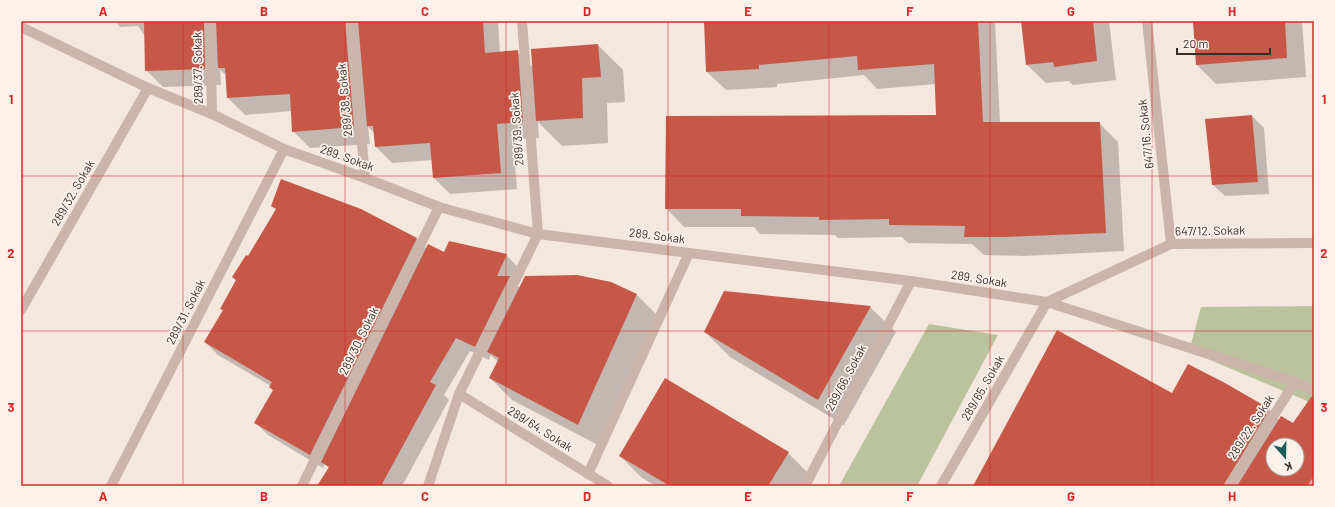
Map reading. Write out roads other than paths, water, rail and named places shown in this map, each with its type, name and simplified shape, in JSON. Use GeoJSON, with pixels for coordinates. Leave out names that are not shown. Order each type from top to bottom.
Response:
{"type":"FeatureCollection","features":[{"type":"Feature","properties":{"kind":"street","name":"289/37. Sokak"},"geometry":{"type":"LineString","coordinates":[[210,21],[212,114]]}},
{"type":"Feature","properties":{"kind":"street","name":"289/38. Sokak"},"geometry":{"type":"LineString","coordinates":[[351,21],[365,178]]}},
{"type":"Feature","properties":{"kind":"street","name":"289/39. Sokak"},"geometry":{"type":"LineString","coordinates":[[522,21],[538,234]]}},
{"type":"Feature","properties":{"kind":"street","name":"647/16. Sokak"},"geometry":{"type":"LineString","coordinates":[[1147,21],[1171,244]]}},
{"type":"Feature","properties":{"kind":"street","name":"289. Sokak"},"geometry":{"type":"LineString","coordinates":[[21,27],[148,88],[212,114],[284,149],[365,178],[439,207],[538,234],[911,281],[1047,302],[1296,382],[1314,391]]}},
{"type":"Feature","properties":{"kind":"street","name":"289/32. Sokak"},"geometry":{"type":"LineString","coordinates":[[21,310],[148,88]]}},
{"type":"Feature","properties":{"kind":"street","name":"289/31. Sokak"},"geometry":{"type":"LineString","coordinates":[[111,486],[284,149]]}},
{"type":"Feature","properties":{"kind":"street","name":"289/30. Sokak"},"geometry":{"type":"LineString","coordinates":[[302,486],[439,207]]}},
{"type":"Feature","properties":{"kind":"street"},"geometry":{"type":"LineString","coordinates":[[428,486],[458,394],[538,234]]}},
{"type":"Feature","properties":{"kind":"street","name":"647/12. Sokak"},"geometry":{"type":"LineString","coordinates":[[1047,302],[1171,244],[1314,243]]}},
{"type":"Feature","properties":{"kind":"street"},"geometry":{"type":"LineString","coordinates":[[588,474],[689,253]]}},
{"type":"Feature","properties":{"kind":"street","name":"289/66. Sokak"},"geometry":{"type":"LineString","coordinates":[[805,486],[911,281]]}},
{"type":"Feature","properties":{"kind":"street","name":"289/65. Sokak"},"geometry":{"type":"LineString","coordinates":[[941,486],[1047,302]]}},
{"type":"Feature","properties":{"kind":"street","name":"289/22. Sokak"},"geometry":{"type":"LineString","coordinates":[[1229,486],[1296,382]]}},
{"type":"Feature","properties":{"kind":"street","name":"289/64. Sokak"},"geometry":{"type":"LineString","coordinates":[[458,394],[608,486]]}}]}
